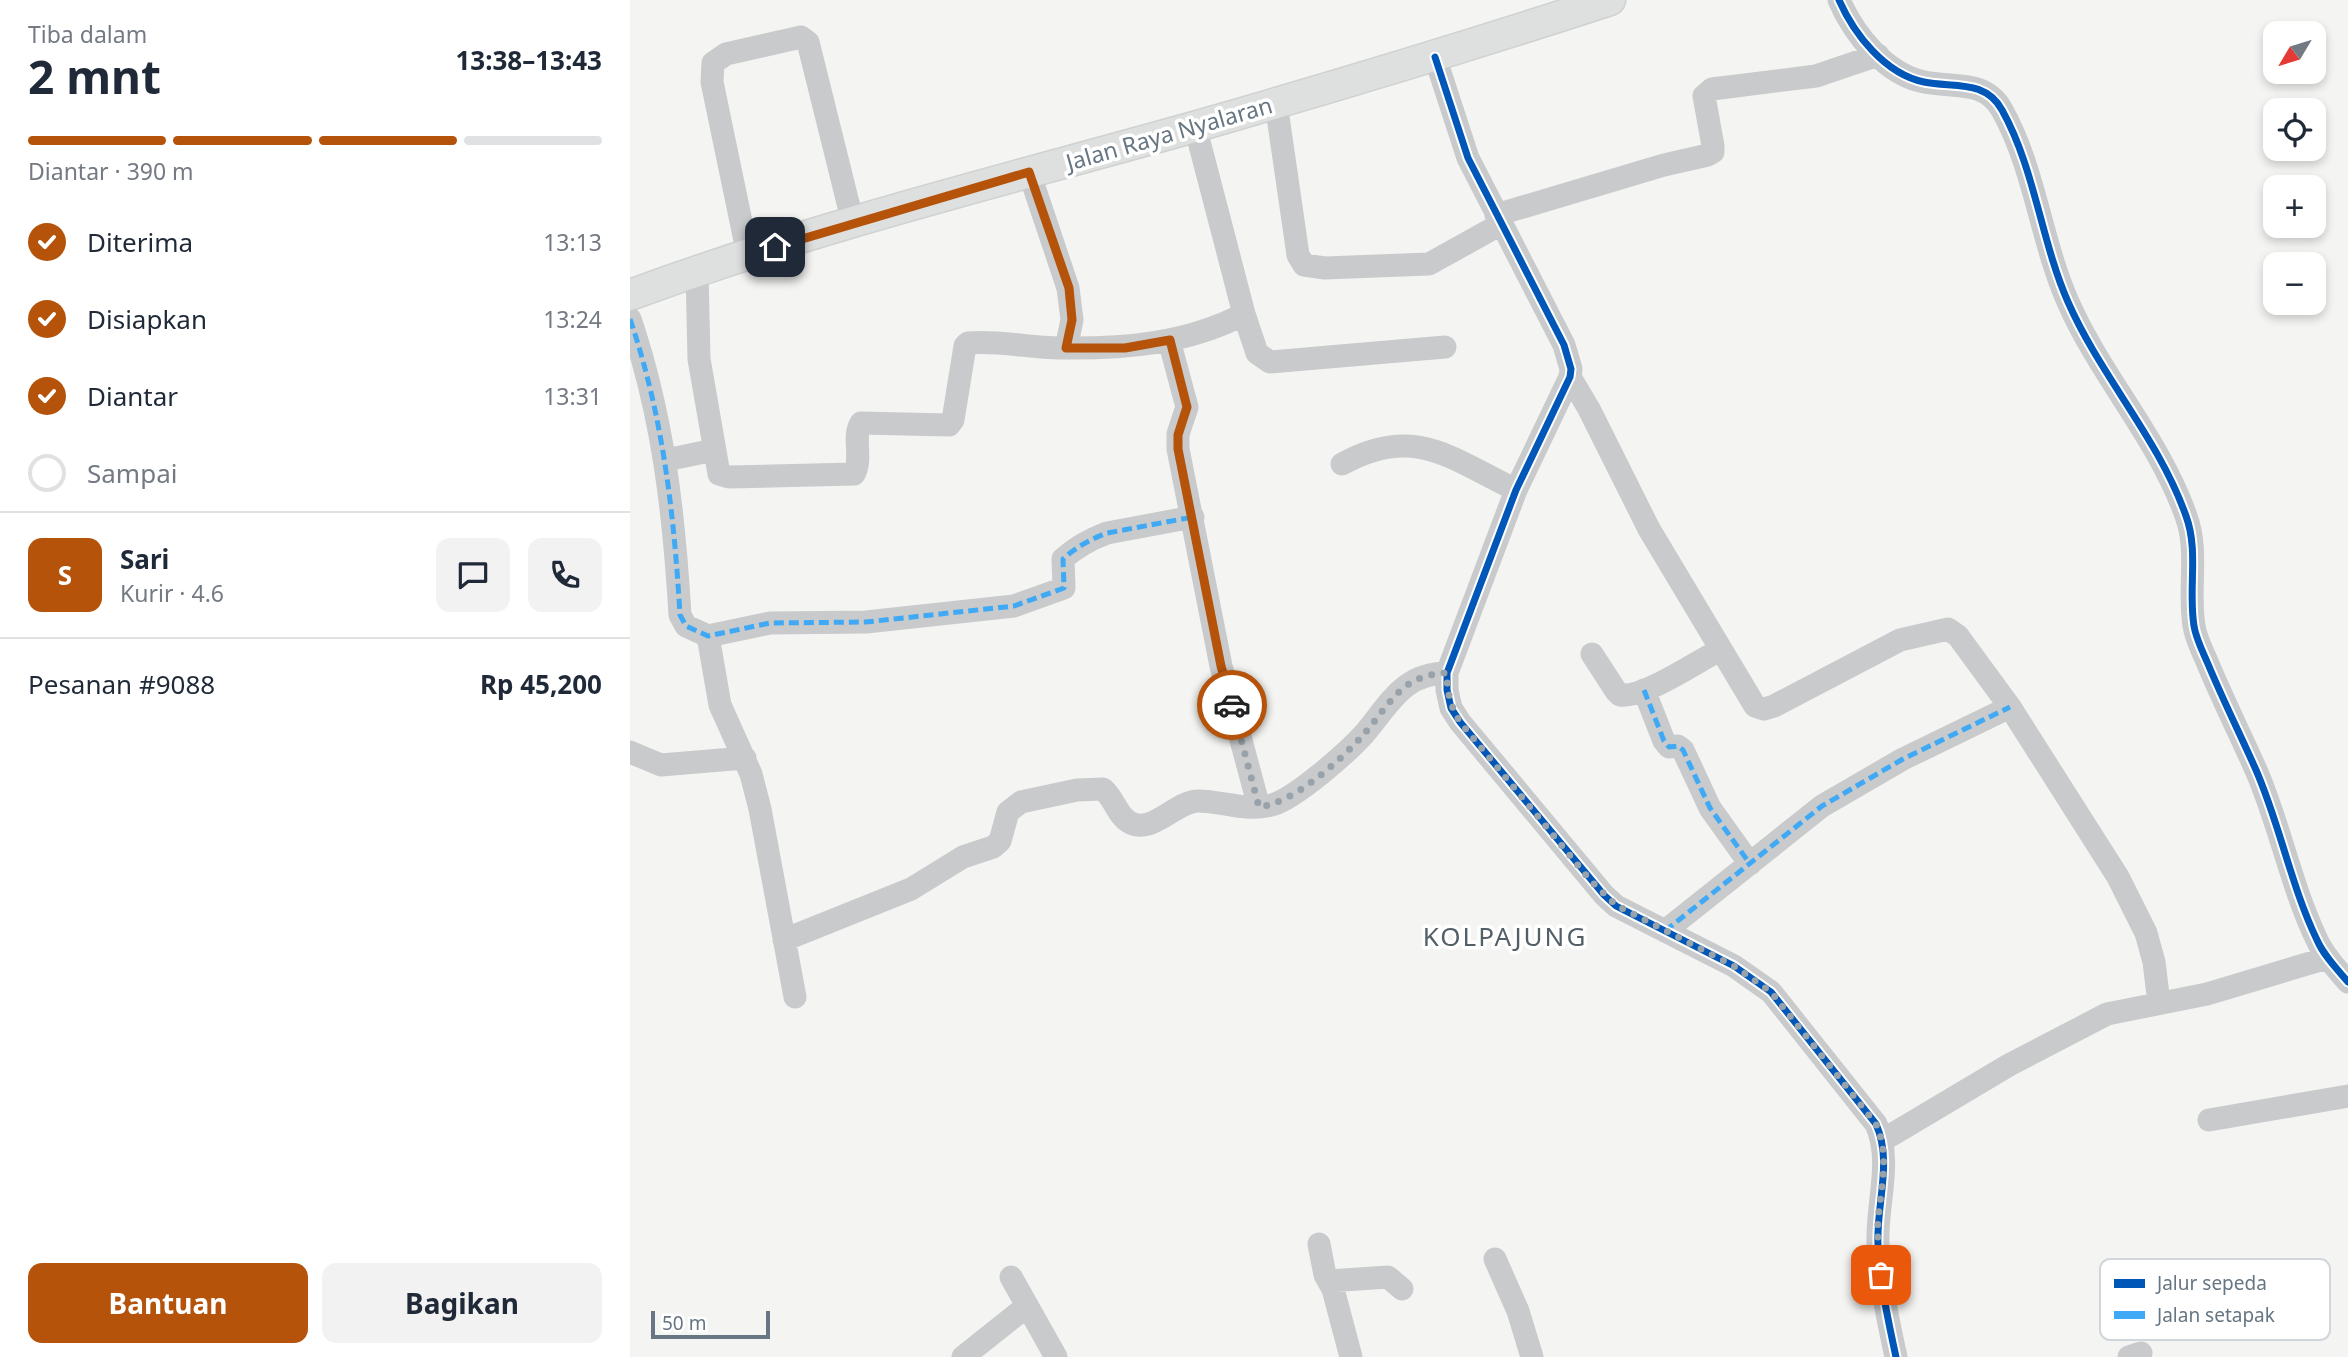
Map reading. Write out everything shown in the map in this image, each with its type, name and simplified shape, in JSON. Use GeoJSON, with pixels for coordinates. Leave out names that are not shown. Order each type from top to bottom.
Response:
{"type":"FeatureCollection","features":[{"type":"Feature","properties":{"kind":"main road","name":"Jalan Raya Nyalaran"},"geometry":{"type":"LineString","coordinates":[[630,295],[697,271],[853,223],[1435,57],[1610,0]]}},
{"type":"Feature","properties":{"kind":"street"},"geometry":{"type":"LineString","coordinates":[[1839,0],[1849,23],[1878,55],[1893,67],[1922,82],[1972,86],[1988,94],[2001,109],[2024,164],[2051,258],[2068,303],[2157,456],[2186,515],[2193,538],[2190,595],[2194,629],[2223,702],[2257,772],[2309,921],[2327,958],[2347,979]]}},
{"type":"Feature","properties":{"kind":"street"},"geometry":{"type":"LineString","coordinates":[[748,255],[712,82],[713,63],[726,54],[801,37],[808,42],[853,223]]}},
{"type":"Feature","properties":{"kind":"street"},"geometry":{"type":"LineString","coordinates":[[1276,103],[1298,255],[1304,265],[1325,268],[1429,264],[1498,220],[1664,165],[1713,152],[1704,96],[1712,89],[1816,76],[1878,55]]}},
{"type":"Feature","properties":{"kind":"street"},"geometry":{"type":"LineString","coordinates":[[1435,57],[1460,139],[1498,220],[1563,345],[1571,369],[1570,377],[1516,490],[1447,673],[1449,699],[1460,722],[1569,856],[1616,905],[1734,966],[1771,992],[1876,1124],[1884,1140],[1885,1159],[1878,1245],[1884,1303],[1896,1357]]}},
{"type":"Feature","properties":{"kind":"street"},"geometry":{"type":"LineString","coordinates":[[1195,126],[1257,354],[1270,362],[1445,347]]}},
{"type":"Feature","properties":{"kind":"street"},"geometry":{"type":"LineString","coordinates":[[1029,172],[1069,288],[1072,320],[1066,348]]}},
{"type":"Feature","properties":{"kind":"street"},"geometry":{"type":"LineString","coordinates":[[697,271],[699,359],[714,450],[719,474],[723,477],[854,474],[858,462],[858,428],[861,423],[949,425],[953,420],[965,346],[968,343],[1125,348],[1170,340],[1223,324],[1244,314]]}},
{"type":"Feature","properties":{"kind":"street"},"geometry":{"type":"LineString","coordinates":[[630,319],[652,391],[666,460],[675,524],[681,615],[686,626],[708,636],[770,623],[866,622],[1014,606],[1064,588],[1062,559],[1076,547],[1094,538],[1107,533],[1193,517]]}},
{"type":"Feature","properties":{"kind":"street"},"geometry":{"type":"LineString","coordinates":[[1170,340],[1186,400],[1186,413],[1178,442],[1221,666],[1259,807]]}},
{"type":"Feature","properties":{"kind":"street"},"geometry":{"type":"LineString","coordinates":[[1570,377],[1589,409],[1649,529],[1755,706],[1763,709],[1774,706],[1899,640],[1948,629],[1958,636],[2010,707],[2118,877],[2137,913],[2154,962],[2159,1003]]}},
{"type":"Feature","properties":{"kind":"street"},"geometry":{"type":"LineString","coordinates":[[1342,464],[1381,446],[1401,444],[1423,447],[1516,490]]}},
{"type":"Feature","properties":{"kind":"street"},"geometry":{"type":"LineString","coordinates":[[666,460],[714,450]]}},
{"type":"Feature","properties":{"kind":"street"},"geometry":{"type":"LineString","coordinates":[[708,636],[720,705],[745,758],[760,809],[795,997]]}},
{"type":"Feature","properties":{"kind":"street"},"geometry":{"type":"LineString","coordinates":[[1592,654],[1620,695],[1627,696],[1644,690],[1720,650]]}},
{"type":"Feature","properties":{"kind":"street"},"geometry":{"type":"LineString","coordinates":[[784,940],[924,884],[963,857],[993,847],[1000,841],[1008,812],[1021,802],[1038,796],[1103,789],[1122,815],[1130,823],[1138,825],[1147,825],[1188,802],[1199,801],[1244,808],[1271,805],[1289,797],[1333,763],[1364,733],[1380,711],[1401,690],[1421,676],[1447,673]]}},
{"type":"Feature","properties":{"kind":"street"},"geometry":{"type":"LineString","coordinates":[[1644,690],[1664,741],[1669,747],[1678,746],[1683,750],[1710,808],[1750,863]]}},
{"type":"Feature","properties":{"kind":"street"},"geometry":{"type":"LineString","coordinates":[[1665,932],[1822,806],[1903,759],[2010,707]]}},
{"type":"Feature","properties":{"kind":"street"},"geometry":{"type":"LineString","coordinates":[[630,752],[661,765],[745,758]]}},
{"type":"Feature","properties":{"kind":"street"},"geometry":{"type":"LineString","coordinates":[[1884,1140],[2079,1026],[2107,1014],[2207,993],[2327,958]]}},
{"type":"Feature","properties":{"kind":"street"},"geometry":{"type":"LineString","coordinates":[[2209,1120],[2348,1096]]}},
{"type":"Feature","properties":{"kind":"street"},"geometry":{"type":"LineString","coordinates":[[1319,1244],[1351,1357]]}},
{"type":"Feature","properties":{"kind":"street"},"geometry":{"type":"LineString","coordinates":[[1496,1259],[1518,1311],[1532,1357]]}},
{"type":"Feature","properties":{"kind":"street"},"geometry":{"type":"LineString","coordinates":[[1011,1277],[1056,1357]]}},
{"type":"Feature","properties":{"kind":"street"},"geometry":{"type":"LineString","coordinates":[[1328,1281],[1388,1277],[1402,1289]]}},
{"type":"Feature","properties":{"kind":"street"},"geometry":{"type":"LineString","coordinates":[[963,1357],[1027,1307]]}},
{"type":"Feature","properties":{"kind":"marked path"},"geometry":{"type":"LineString","coordinates":[[1029,172],[1068,288],[1072,320],[1066,348]]}},
{"type":"Feature","properties":{"kind":"marked path"},"geometry":{"type":"LineString","coordinates":[[630,319],[659,428],[670,502],[680,615],[686,626],[708,636],[770,623],[866,622],[1014,606],[1064,588],[1063,559],[1089,541],[1107,533],[1193,517]]}},
{"type":"Feature","properties":{"kind":"marked path"},"geometry":{"type":"LineString","coordinates":[[1644,690],[1664,741],[1669,747],[1678,746],[1683,750],[1710,808],[1750,864]]}},
{"type":"Feature","properties":{"kind":"marked path"},"geometry":{"type":"LineString","coordinates":[[1665,931],[1822,806],[1903,759],[2010,707]]}},
{"type":"Feature","properties":{"kind":"cycle path"},"geometry":{"type":"LineString","coordinates":[[1839,0],[1862,39],[1896,71],[1924,82],[1977,89],[1987,93],[2002,110],[2022,156],[2068,302],[2081,330],[2146,434],[2175,488],[2190,529],[2193,556],[2192,612],[2198,641],[2256,770],[2317,940],[2348,982]]}},
{"type":"Feature","properties":{"kind":"cycle path"},"geometry":{"type":"LineString","coordinates":[[1435,57],[1468,158],[1564,345],[1571,369],[1570,377],[1516,490],[1447,673],[1451,708],[1604,895],[1616,906],[1734,966],[1771,992],[1876,1124],[1881,1138],[1884,1168],[1878,1230],[1879,1259],[1896,1357]]}},
{"type":"Feature","properties":{"kind":"way so far"},"geometry":{"type":"LineString","coordinates":[[1232,705],[1259,807],[1289,797],[1333,763],[1364,733],[1380,711],[1401,690],[1421,676],[1447,673],[1451,708],[1460,722],[1591,881],[1616,905],[1734,966],[1771,992],[1876,1124],[1884,1140],[1885,1159],[1878,1223],[1881,1275]]}},
{"type":"Feature","properties":{"kind":"district","name":"KOLPAJUNG"},"geometry":{"type":"Point","coordinates":[1505,936]}},
{"type":"Feature","properties":{"kind":"route"},"geometry":{"type":"LineString","coordinates":[[775,247],[1029,172],[1069,288],[1072,320],[1066,348],[1125,348],[1170,340],[1187,407],[1178,435],[1178,449],[1221,666],[1232,705]]}}]}
